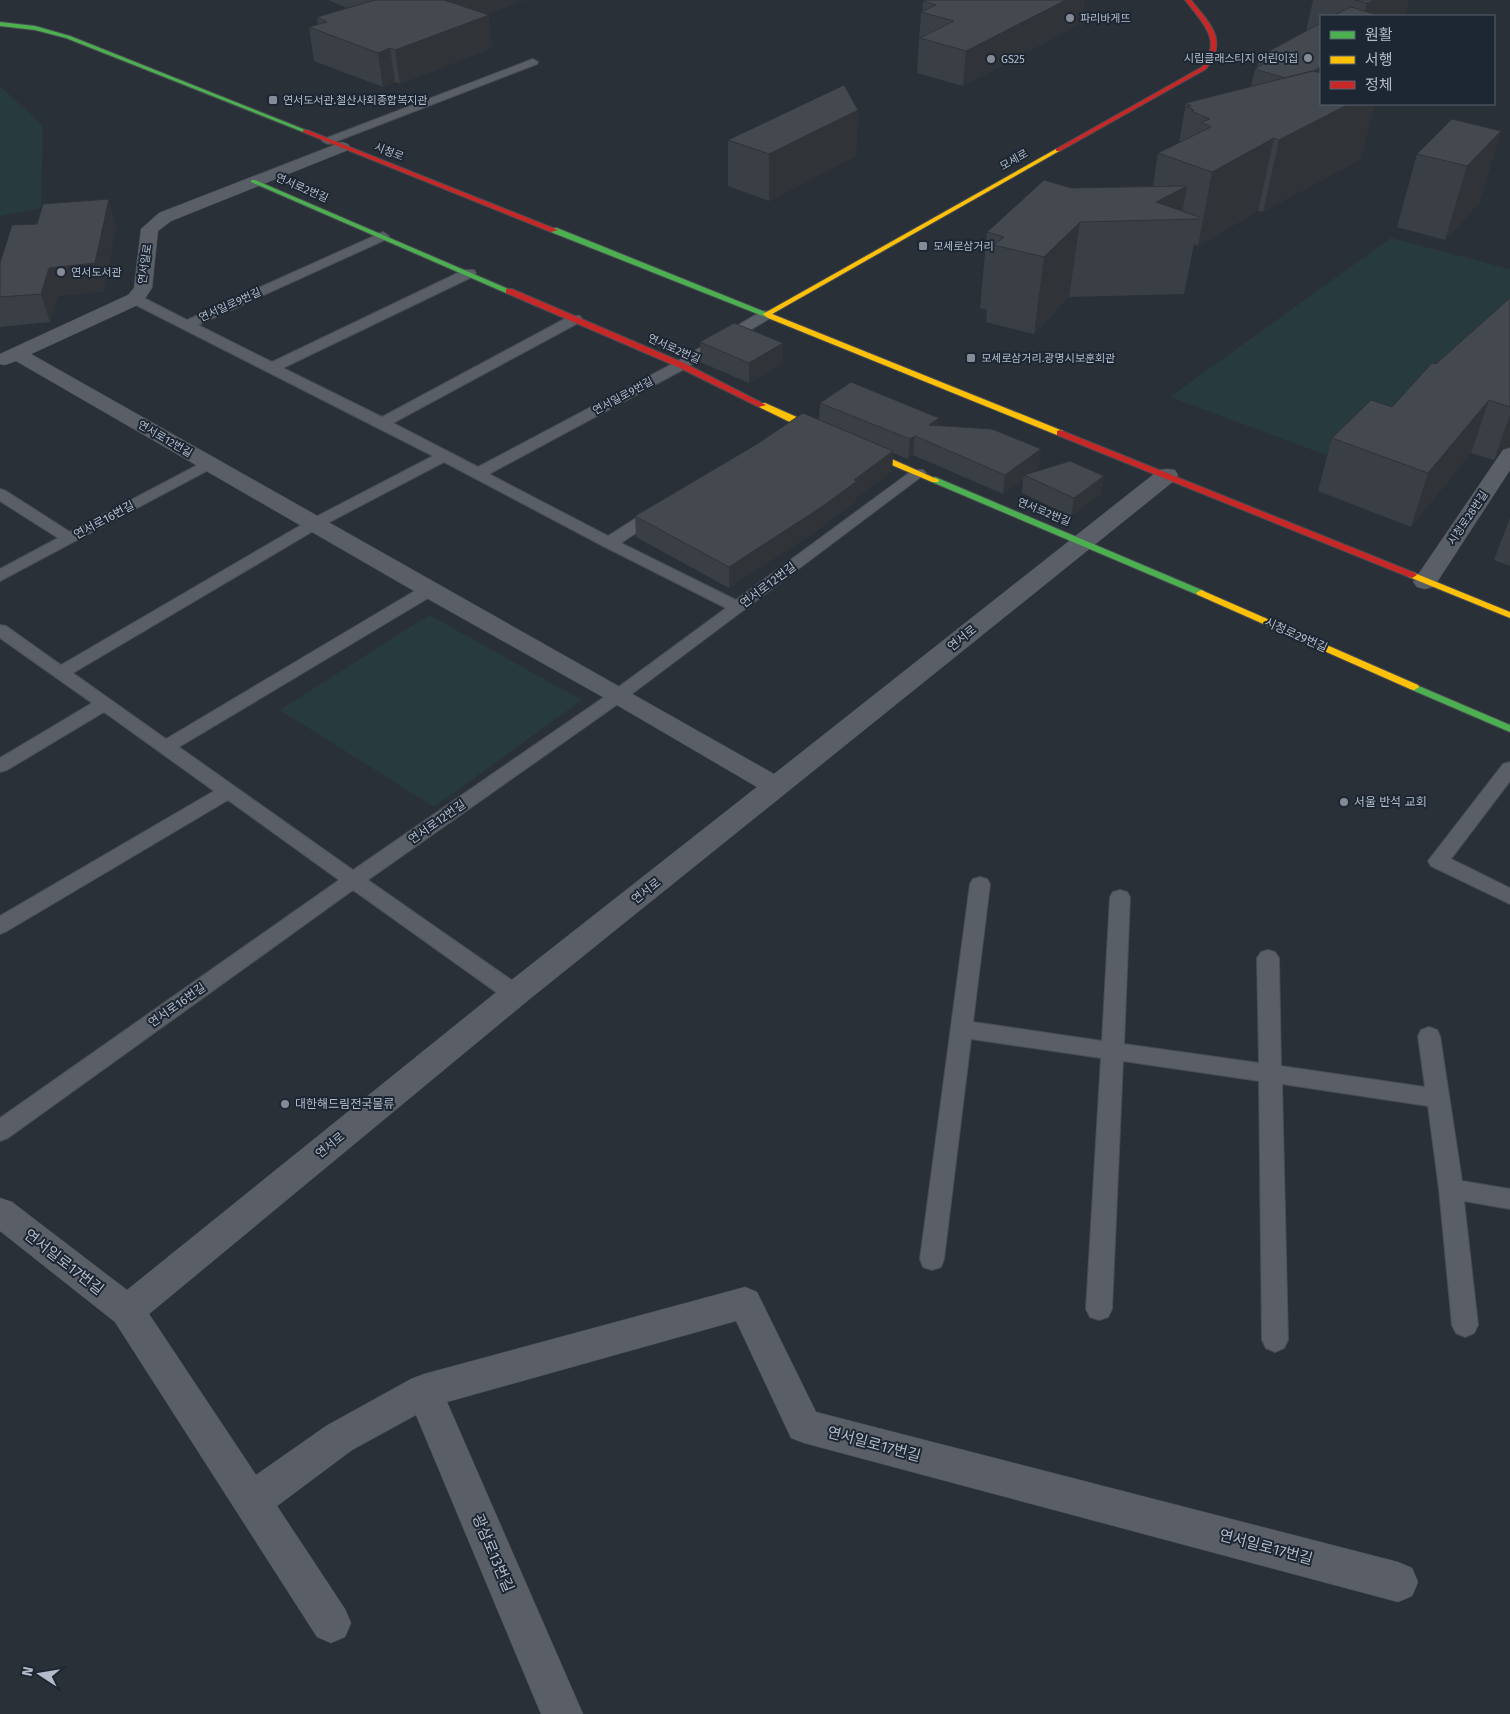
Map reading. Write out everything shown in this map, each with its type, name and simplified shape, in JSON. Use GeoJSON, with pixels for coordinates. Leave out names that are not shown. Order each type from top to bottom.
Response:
{"type":"FeatureCollection","features":[{"type":"Feature","properties":{"kind":"street","name":"모세로"},"geometry":{"type":"LineString","coordinates":[[767,314],[1204,68],[1213,57],[1216,45],[1211,32],[1188,0]]}},
{"type":"Feature","properties":{"kind":"street","name":"시청로"},"geometry":{"type":"LineString","coordinates":[[0,24],[35,28],[68,37],[767,314],[1510,615]]}},
{"type":"Feature","properties":{"kind":"street","name":"연서일로"},"geometry":{"type":"LineString","coordinates":[[8,358],[135,299],[143,288],[150,229],[165,218],[335,144]]}},
{"type":"Feature","properties":{"kind":"street","name":"연서로2번길"},"geometry":{"type":"LineString","coordinates":[[253,181],[681,365],[795,421],[1083,542]]}},
{"type":"Feature","properties":{"kind":"street","name":"연서로12번길"},"geometry":{"type":"LineString","coordinates":[[8,358],[209,464],[429,590],[619,695],[777,787]]}},
{"type":"Feature","properties":{"kind":"street","name":"시청로28번길"},"geometry":{"type":"LineString","coordinates":[[1425,582],[1510,454]]}},
{"type":"Feature","properties":{"kind":"street","name":"연서로"},"geometry":{"type":"LineString","coordinates":[[127,1311],[515,994],[1167,475]]}},
{"type":"Feature","properties":{"kind":"street","name":"시청로29번길"},"geometry":{"type":"LineString","coordinates":[[1083,542],[1510,728]]}},
{"type":"Feature","properties":{"kind":"street","name":"연서일로17번길"},"geometry":{"type":"LineString","coordinates":[[0,1212],[127,1311],[331,1623]]}},
{"type":"Feature","properties":{"kind":"street","name":"연서일로17번길"},"geometry":{"type":"LineString","coordinates":[[424,1391],[745,1303],[804,1426],[1398,1582]]}},
{"type":"Feature","properties":{"kind":"street"},"geometry":{"type":"LineString","coordinates":[[252,1501],[339,1438],[424,1391]]}},
{"type":"Feature","properties":{"kind":"street","name":"광삼로13번길"},"geometry":{"type":"LineString","coordinates":[[424,1391],[562,1714]]}},
{"type":"Feature","properties":{"kind":"lane"},"geometry":{"type":"LineString","coordinates":[[335,144],[533,62]]}},
{"type":"Feature","properties":{"kind":"lane","name":"연서일로9번길"},"geometry":{"type":"LineString","coordinates":[[187,325],[383,236]]}},
{"type":"Feature","properties":{"kind":"lane"},"geometry":{"type":"LineString","coordinates":[[271,368],[469,273]]}},
{"type":"Feature","properties":{"kind":"lane","name":"연서일로9번길"},"geometry":{"type":"LineString","coordinates":[[135,299],[382,423],[477,474],[738,607]]}},
{"type":"Feature","properties":{"kind":"lane","name":"연서일로9번길"},"geometry":{"type":"LineString","coordinates":[[477,474],[681,365],[767,314]]}},
{"type":"Feature","properties":{"kind":"lane"},"geometry":{"type":"LineString","coordinates":[[382,423],[575,319]]}},
{"type":"Feature","properties":{"kind":"lane"},"geometry":{"type":"LineString","coordinates":[[778,432],[795,421]]}},
{"type":"Feature","properties":{"kind":"lane"},"geometry":{"type":"LineString","coordinates":[[61,673],[314,524],[444,456]]}},
{"type":"Feature","properties":{"kind":"lane","name":"연서로16번길"},"geometry":{"type":"LineString","coordinates":[[0,576],[209,464]]}},
{"type":"Feature","properties":{"kind":"lane","name":"연서로12번길"},"geometry":{"type":"LineString","coordinates":[[354,880],[619,695],[918,474]]}},
{"type":"Feature","properties":{"kind":"lane"},"geometry":{"type":"LineString","coordinates":[[0,494],[69,538]]}},
{"type":"Feature","properties":{"kind":"lane"},"geometry":{"type":"LineString","coordinates":[[609,542],[674,500]]}},
{"type":"Feature","properties":{"kind":"lane"},"geometry":{"type":"LineString","coordinates":[[166,748],[429,590]]}},
{"type":"Feature","properties":{"kind":"lane"},"geometry":{"type":"LineString","coordinates":[[0,630],[515,994]]}},
{"type":"Feature","properties":{"kind":"lane"},"geometry":{"type":"LineString","coordinates":[[0,766],[104,704]]}},
{"type":"Feature","properties":{"kind":"lane"},"geometry":{"type":"LineString","coordinates":[[1510,768],[1438,861],[1510,897]]}},
{"type":"Feature","properties":{"kind":"lane"},"geometry":{"type":"LineString","coordinates":[[0,926],[229,791]]}},
{"type":"Feature","properties":{"kind":"lane","name":"연서로16번길"},"geometry":{"type":"LineString","coordinates":[[0,1131],[354,880]]}},
{"type":"Feature","properties":{"kind":"lane"},"geometry":{"type":"LineString","coordinates":[[932,1259],[980,884]]}},
{"type":"Feature","properties":{"kind":"lane"},"geometry":{"type":"LineString","coordinates":[[1099,1309],[1120,898]]}},
{"type":"Feature","properties":{"kind":"lane"},"geometry":{"type":"LineString","coordinates":[[1268,958],[1275,1340]]}},
{"type":"Feature","properties":{"kind":"lane"},"geometry":{"type":"LineString","coordinates":[[962,1029],[1437,1098]]}},
{"type":"Feature","properties":{"kind":"lane"},"geometry":{"type":"LineString","coordinates":[[1429,1036],[1451,1189],[1465,1325]]}},
{"type":"Feature","properties":{"kind":"lane"},"geometry":{"type":"LineString","coordinates":[[1451,1189],[1510,1199]]}},
{"type":"Feature","properties":{"kind":"green space"},"geometry":{"type":"Polygon","coordinates":[[[0,86],[43,126],[41,208],[0,216],[0,86]]]}},
{"type":"Feature","properties":{"kind":"green space"},"geometry":{"type":"Polygon","coordinates":[[[1391,238],[1510,269],[1510,314],[1337,459],[1170,397],[1391,238]]]}},
{"type":"Feature","properties":{"kind":"green space"},"geometry":{"type":"Polygon","coordinates":[[[429,615],[582,700],[434,807],[280,710],[429,615]]]}},
{"type":"Feature","properties":{"kind":"building"},"geometry":{"type":"Polygon","coordinates":[[[375,0],[444,0],[489,15],[395,50],[390,48],[378,53],[309,27],[327,22],[317,17],[375,0]]]}},
{"type":"Feature","properties":{"kind":"building"},"geometry":{"type":"Polygon","coordinates":[[[1066,0],[966,51],[920,38],[954,21],[921,12],[936,5],[923,1],[1066,0]]]}},
{"type":"Feature","properties":{"kind":"building"},"geometry":{"type":"Polygon","coordinates":[[[1354,0],[1375,0],[1367,3],[1354,0]]]}},
{"type":"Feature","properties":{"kind":"building"},"geometry":{"type":"Polygon","coordinates":[[[1351,7],[1378,15],[1335,15],[1351,7]]]}},
{"type":"Feature","properties":{"kind":"building"},"geometry":{"type":"Polygon","coordinates":[[[1320,24],[1320,68],[1285,78],[1255,69],[1271,59],[1260,56],[1320,24]]]}},
{"type":"Feature","properties":{"kind":"building"},"geometry":{"type":"Polygon","coordinates":[[[1312,71],[1320,73],[1320,105],[1347,105],[1279,140],[1274,138],[1212,172],[1158,153],[1211,127],[1201,122],[1210,119],[1191,111],[1194,110],[1187,107],[1191,106],[1186,103],[1312,71]]]}},
{"type":"Feature","properties":{"kind":"building"},"geometry":{"type":"Polygon","coordinates":[[[844,85],[858,110],[769,154],[728,140],[844,85]]]}},
{"type":"Feature","properties":{"kind":"building"},"geometry":{"type":"Polygon","coordinates":[[[1452,119],[1501,131],[1467,166],[1417,154],[1452,119]]]}},
{"type":"Feature","properties":{"kind":"building"},"geometry":{"type":"Polygon","coordinates":[[[1044,180],[1071,188],[1187,186],[1156,202],[1199,217],[1198,219],[1080,222],[1044,257],[994,245],[1004,237],[987,232],[1044,180]]]}},
{"type":"Feature","properties":{"kind":"building"},"geometry":{"type":"Polygon","coordinates":[[[109,199],[95,263],[49,268],[41,294],[0,297],[0,263],[12,225],[37,224],[43,204],[109,199]]]}},
{"type":"Feature","properties":{"kind":"building"},"geometry":{"type":"Polygon","coordinates":[[[1510,298],[1510,407],[1489,400],[1428,473],[1332,438],[1371,400],[1392,407],[1432,363],[1436,364],[1510,298]]]}},
{"type":"Feature","properties":{"kind":"building"},"geometry":{"type":"Polygon","coordinates":[[[734,323],[783,343],[749,363],[700,342],[734,323]]]}},
{"type":"Feature","properties":{"kind":"building"},"geometry":{"type":"Polygon","coordinates":[[[851,382],[939,418],[929,425],[992,429],[1041,449],[1005,475],[915,436],[910,439],[820,403],[851,382]]]}},
{"type":"Feature","properties":{"kind":"building"},"geometry":{"type":"Polygon","coordinates":[[[803,413],[893,451],[820,508],[729,567],[635,516],[757,444],[803,413]]]}},
{"type":"Feature","properties":{"kind":"building"},"geometry":{"type":"Polygon","coordinates":[[[1070,461],[1104,476],[1074,498],[1024,475],[1070,461]]]}},
{"type":"Feature","properties":{"kind":"traffic: fast"},"geometry":{"type":"LineString","coordinates":[[0,24],[35,28],[68,37],[305,131]]}},
{"type":"Feature","properties":{"kind":"traffic: fast"},"geometry":{"type":"LineString","coordinates":[[253,181],[509,291]]}},
{"type":"Feature","properties":{"kind":"traffic: fast"},"geometry":{"type":"LineString","coordinates":[[554,230],[771,316]]}},
{"type":"Feature","properties":{"kind":"traffic: fast"},"geometry":{"type":"LineString","coordinates":[[935,480],[1201,593]]}},
{"type":"Feature","properties":{"kind":"traffic: fast"},"geometry":{"type":"LineString","coordinates":[[1414,687],[1510,729]]}},
{"type":"Feature","properties":{"kind":"traffic: slow"},"geometry":{"type":"LineString","coordinates":[[767,314],[1058,150]]}},
{"type":"Feature","properties":{"kind":"traffic: slow"},"geometry":{"type":"LineString","coordinates":[[771,316],[1060,433]]}},
{"type":"Feature","properties":{"kind":"traffic: slow"},"geometry":{"type":"LineString","coordinates":[[762,405],[795,421],[935,480]]}},
{"type":"Feature","properties":{"kind":"traffic: slow"},"geometry":{"type":"LineString","coordinates":[[1412,575],[1510,615]]}},
{"type":"Feature","properties":{"kind":"traffic: slow"},"geometry":{"type":"LineString","coordinates":[[1201,593],[1414,687]]}},
{"type":"Feature","properties":{"kind":"traffic: jam"},"geometry":{"type":"LineString","coordinates":[[1058,150],[1204,68],[1211,59],[1214,41],[1207,25],[1188,0]]}},
{"type":"Feature","properties":{"kind":"traffic: jam"},"geometry":{"type":"LineString","coordinates":[[305,131],[554,230]]}},
{"type":"Feature","properties":{"kind":"traffic: jam"},"geometry":{"type":"LineString","coordinates":[[509,291],[681,365],[762,405]]}},
{"type":"Feature","properties":{"kind":"traffic: jam"},"geometry":{"type":"LineString","coordinates":[[1060,433],[1412,575]]}},
{"type":"Feature","properties":{"kind":"place","name":"파리바게뜨"},"geometry":{"type":"Point","coordinates":[1070,18]}},
{"type":"Feature","properties":{"kind":"place","name":"시립클래스티지 어린이집"},"geometry":{"type":"Point","coordinates":[1308,58]}},
{"type":"Feature","properties":{"kind":"place","name":"GS25"},"geometry":{"type":"Point","coordinates":[991,59]}},
{"type":"Feature","properties":{"kind":"place","name":"연서도서관.철산사회종합복지관"},"geometry":{"type":"Point","coordinates":[273,100]}},
{"type":"Feature","properties":{"kind":"place","name":"모세로삼거리"},"geometry":{"type":"Point","coordinates":[923,246]}},
{"type":"Feature","properties":{"kind":"place","name":"연서도서관"},"geometry":{"type":"Point","coordinates":[61,272]}},
{"type":"Feature","properties":{"kind":"place","name":"모세로삼거리.광명시보훈회관"},"geometry":{"type":"Point","coordinates":[971,358]}},
{"type":"Feature","properties":{"kind":"place","name":"서울 반석 교회"},"geometry":{"type":"Point","coordinates":[1344,802]}},
{"type":"Feature","properties":{"kind":"place","name":"대한해드림전국물류"},"geometry":{"type":"Point","coordinates":[285,1104]}}]}
